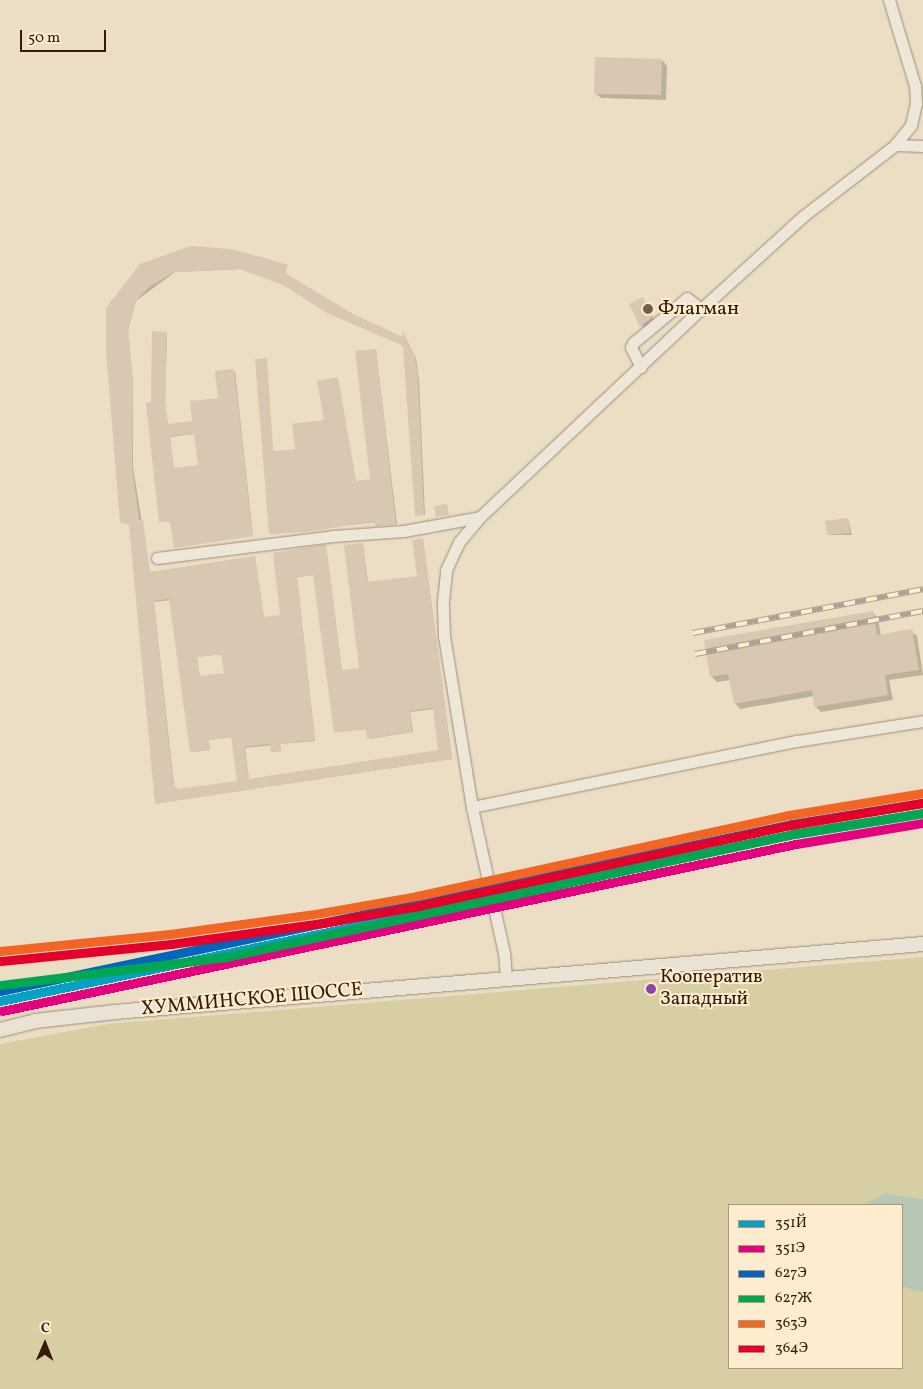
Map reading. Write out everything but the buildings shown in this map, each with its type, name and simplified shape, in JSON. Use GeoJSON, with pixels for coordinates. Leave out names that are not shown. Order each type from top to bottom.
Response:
{"type":"FeatureCollection","features":[{"type":"Feature","properties":{"kind":"main road","name":"ХУММИНСКОЕ ШОССЕ"},"geometry":{"type":"LineString","coordinates":[[0,1030],[35,1021],[115,1012],[923,944]]}},
{"type":"Feature","properties":{"kind":"street"},"geometry":{"type":"LineString","coordinates":[[506,979],[504,953],[472,807],[444,636],[443,600],[446,570],[459,542],[480,517],[701,309],[802,217],[895,145],[911,125],[919,90],[889,0]]}},
{"type":"Feature","properties":{"kind":"street"},"geometry":{"type":"LineString","coordinates":[[895,145],[923,146]]}},
{"type":"Feature","properties":{"kind":"street"},"geometry":{"type":"LineString","coordinates":[[641,367],[631,347],[633,343],[687,298],[701,309]]}},
{"type":"Feature","properties":{"kind":"street"},"geometry":{"type":"LineString","coordinates":[[157,558],[333,536],[404,532],[480,517]]}},
{"type":"Feature","properties":{"kind":"street"},"geometry":{"type":"LineString","coordinates":[[472,807],[797,741],[923,721]]}},
{"type":"Feature","properties":{"kind":"shaded area"},"geometry":{"type":"Polygon","coordinates":[[[923,957],[923,1199],[885,1193],[865,1204],[728,1204],[728,1369],[903,1369],[903,1287],[923,1292],[923,1389],[0,1389],[0,1044],[107,1024],[923,957]]]}},
{"type":"Feature","properties":{"kind":"shaded area"},"geometry":{"type":"Polygon","coordinates":[[[885,1193],[923,1199],[923,1292],[903,1287],[903,1204],[865,1204],[885,1193]]]}},
{"type":"Feature","properties":{"kind":"railway"},"geometry":{"type":"LineString","coordinates":[[693,633],[923,589]]}},
{"type":"Feature","properties":{"kind":"railway"},"geometry":{"type":"LineString","coordinates":[[695,654],[923,611]]}},
{"type":"Feature","properties":{"kind":"transit line","name":"363Э"},"geometry":{"type":"LineString","coordinates":[[0,951],[170,934],[321,913],[417,896],[789,815],[923,793]]}},
{"type":"Feature","properties":{"kind":"transit line","name":"627Э"},"geometry":{"type":"LineString","coordinates":[[0,991],[792,824],[921,803]]}},
{"type":"Feature","properties":{"kind":"transit line","name":"364Э"},"geometry":{"type":"LineString","coordinates":[[1,961],[171,944],[323,923],[419,906],[791,825],[923,803]]}},
{"type":"Feature","properties":{"kind":"transit line","name":"351Й"},"geometry":{"type":"LineString","coordinates":[[0,1001],[794,834],[923,813]]}},
{"type":"Feature","properties":{"kind":"transit line","name":"627Ж"},"geometry":{"type":"LineString","coordinates":[[1,985],[226,957],[793,834],[923,813]]}},
{"type":"Feature","properties":{"kind":"transit line","name":"351Э"},"geometry":{"type":"LineString","coordinates":[[2,1011],[796,844],[923,823]]}},
{"type":"Feature","properties":{"kind":"place","name":"Флагман"},"geometry":{"type":"Point","coordinates":[648,309]}},
{"type":"Feature","properties":{"kind":"place","name":"Кооператив Западный"},"geometry":{"type":"Point","coordinates":[651,989]}}]}
